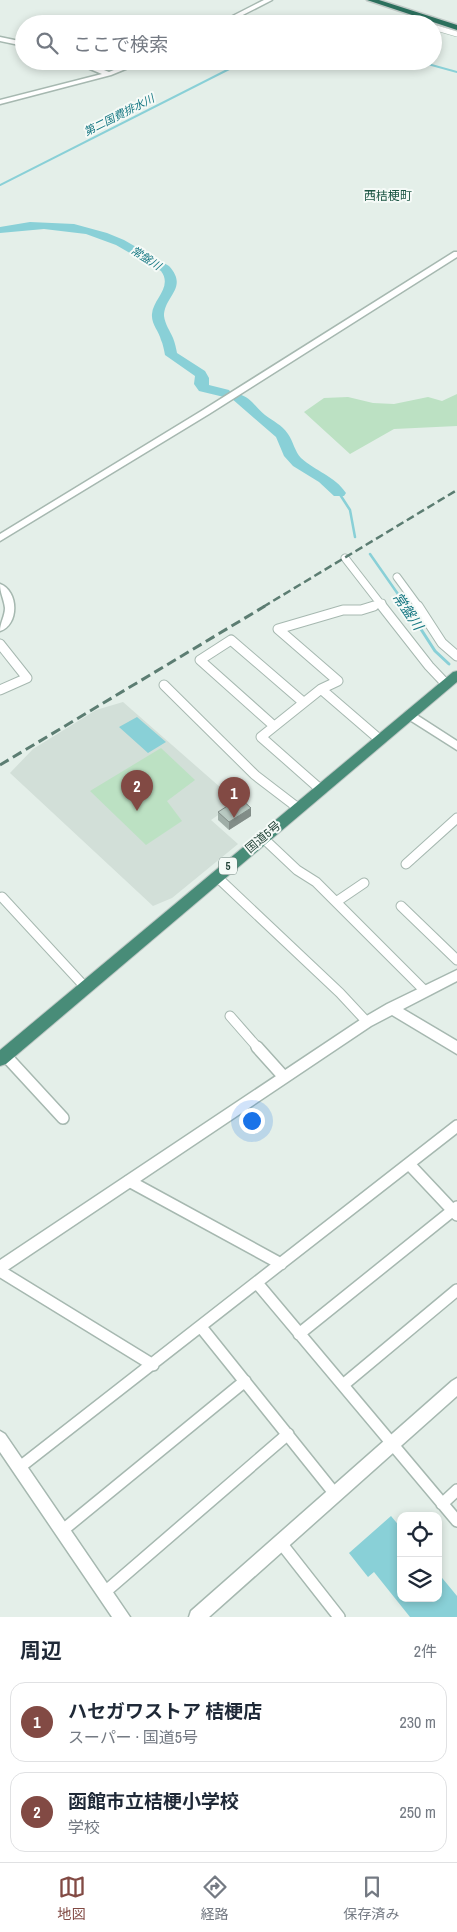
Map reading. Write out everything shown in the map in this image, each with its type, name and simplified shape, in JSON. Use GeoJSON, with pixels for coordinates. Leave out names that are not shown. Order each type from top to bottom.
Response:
{"type":"FeatureCollection","features":[{"type":"Feature","properties":{"kind":"highway"},"geometry":{"type":"LineString","coordinates":[[371,0],[417,15]]}},
{"type":"Feature","properties":{"kind":"highway"},"geometry":{"type":"LineString","coordinates":[[383,0],[429,15]]}},
{"type":"Feature","properties":{"kind":"highway"},"geometry":{"type":"LineString","coordinates":[[442,19],[457,24]]}},
{"type":"Feature","properties":{"kind":"highway"},"geometry":{"type":"LineString","coordinates":[[442,23],[457,28]]}},
{"type":"Feature","properties":{"kind":"highway","name":"国道5号"},"geometry":{"type":"LineString","coordinates":[[2,1057],[451,679]]}},
{"type":"Feature","properties":{"kind":"street"},"geometry":{"type":"LineString","coordinates":[[238,15],[269,0]]}},
{"type":"Feature","properties":{"kind":"street"},"geometry":{"type":"LineString","coordinates":[[442,29],[457,34]]}},
{"type":"Feature","properties":{"kind":"street"},"geometry":{"type":"LineString","coordinates":[[0,39],[15,42]]}},
{"type":"Feature","properties":{"kind":"street"},"geometry":{"type":"LineString","coordinates":[[98,70],[109,74]]}},
{"type":"Feature","properties":{"kind":"street"},"geometry":{"type":"LineString","coordinates":[[0,102],[119,70]]}},
{"type":"Feature","properties":{"kind":"street"},"geometry":{"type":"LineString","coordinates":[[0,538],[206,412],[457,254]]}},
{"type":"Feature","properties":{"kind":"street"},"geometry":{"type":"LineString","coordinates":[[345,558],[382,603],[429,666],[451,679]]}},
{"type":"Feature","properties":{"kind":"street"},"geometry":{"type":"LineString","coordinates":[[397,577],[438,639],[457,656]]}},
{"type":"Feature","properties":{"kind":"street"},"geometry":{"type":"LineString","coordinates":[[0,587],[7,596],[11,606],[9,617],[0,628]]}},
{"type":"Feature","properties":{"kind":"street"},"geometry":{"type":"LineString","coordinates":[[320,789],[260,737],[320,689],[338,681],[278,630],[343,610],[361,610],[382,603]]}},
{"type":"Feature","properties":{"kind":"street"},"geometry":{"type":"LineString","coordinates":[[274,726],[200,660],[230,640],[303,702]]}},
{"type":"Feature","properties":{"kind":"street"},"geometry":{"type":"LineString","coordinates":[[0,644],[27,678],[0,690]]}},
{"type":"Feature","properties":{"kind":"street"},"geometry":{"type":"LineString","coordinates":[[164,685],[255,775],[298,808]]}},
{"type":"Feature","properties":{"kind":"street"},"geometry":{"type":"LineString","coordinates":[[320,689],[379,739]]}},
{"type":"Feature","properties":{"kind":"street"},"geometry":{"type":"LineString","coordinates":[[409,714],[457,746]]}},
{"type":"Feature","properties":{"kind":"street"},"geometry":{"type":"LineString","coordinates":[[406,864],[457,818]]}},
{"type":"Feature","properties":{"kind":"street"},"geometry":{"type":"LineString","coordinates":[[262,837],[298,870],[316,882],[425,991]]}},
{"type":"Feature","properties":{"kind":"street"},"geometry":{"type":"LineString","coordinates":[[216,876],[367,1022]]}},
{"type":"Feature","properties":{"kind":"street"},"geometry":{"type":"LineString","coordinates":[[336,902],[364,883]]}},
{"type":"Feature","properties":{"kind":"street"},"geometry":{"type":"LineString","coordinates":[[2,897],[85,987]]}},
{"type":"Feature","properties":{"kind":"street"},"geometry":{"type":"LineString","coordinates":[[401,906],[457,960]]}},
{"type":"Feature","properties":{"kind":"street"},"geometry":{"type":"LineString","coordinates":[[153,1365],[0,1269],[367,1022],[457,975]]}},
{"type":"Feature","properties":{"kind":"street"},"geometry":{"type":"LineString","coordinates":[[391,1008],[457,1048]]}},
{"type":"Feature","properties":{"kind":"street"},"geometry":{"type":"LineString","coordinates":[[230,1016],[284,1077]]}},
{"type":"Feature","properties":{"kind":"street"},"geometry":{"type":"LineString","coordinates":[[2,1057],[63,1118]]}},
{"type":"Feature","properties":{"kind":"street"},"geometry":{"type":"LineString","coordinates":[[20,1467],[457,1126]]}},
{"type":"Feature","properties":{"kind":"street"},"geometry":{"type":"LineString","coordinates":[[300,1334],[456,1211],[409,1164]]}},
{"type":"Feature","properties":{"kind":"street"},"geometry":{"type":"LineString","coordinates":[[129,1181],[281,1264]]}},
{"type":"Feature","properties":{"kind":"street"},"geometry":{"type":"LineString","coordinates":[[257,1283],[457,1521]]}},
{"type":"Feature","properties":{"kind":"street"},"geometry":{"type":"LineString","coordinates":[[343,1385],[457,1290]]}},
{"type":"Feature","properties":{"kind":"street"},"geometry":{"type":"LineString","coordinates":[[201,1327],[335,1494]]}},
{"type":"Feature","properties":{"kind":"street"},"geometry":{"type":"LineString","coordinates":[[63,1530],[245,1381]]}},
{"type":"Feature","properties":{"kind":"street"},"geometry":{"type":"LineString","coordinates":[[197,1617],[457,1386]]}},
{"type":"Feature","properties":{"kind":"street"},"geometry":{"type":"LineString","coordinates":[[105,1592],[288,1434]]}},
{"type":"Feature","properties":{"kind":"street"},"geometry":{"type":"LineString","coordinates":[[0,1439],[122,1617]]}},
{"type":"Feature","properties":{"kind":"street"},"geometry":{"type":"LineString","coordinates":[[442,1504],[457,1490]]}},
{"type":"Feature","properties":{"kind":"street"},"geometry":{"type":"LineString","coordinates":[[281,1543],[334,1615]]}},
{"type":"Feature","properties":{"kind":"shaded area"},"geometry":{"type":"Polygon","coordinates":[[[123,702],[237,802],[211,820],[238,844],[172,898],[153,906],[10,773],[33,749],[96,710],[123,702]]]}},
{"type":"Feature","properties":{"kind":"green space"},"geometry":{"type":"Polygon","coordinates":[[[457,394],[457,426],[394,429],[350,454],[304,412],[324,398],[348,397],[373,403],[394,404],[428,397],[442,401],[457,394]]]}},
{"type":"Feature","properties":{"kind":"green space"},"geometry":{"type":"Polygon","coordinates":[[[161,748],[195,780],[167,801],[182,821],[146,845],[90,791],[161,748]]]}},
{"type":"Feature","properties":{"kind":"water"},"geometry":{"type":"Polygon","coordinates":[[[137,717],[166,742],[148,753],[119,727],[137,717]]]}},
{"type":"Feature","properties":{"kind":"water"},"geometry":{"type":"Polygon","coordinates":[[[391,1516],[397,1523],[397,1601],[374,1572],[368,1577],[349,1553],[391,1516]]]}},
{"type":"Feature","properties":{"kind":"water"},"geometry":{"type":"Polygon","coordinates":[[[442,1578],[457,1596],[457,1617],[410,1617],[398,1602],[442,1602],[442,1578]]]}},
{"type":"Feature","properties":{"kind":"building"},"geometry":{"type":"Polygon","coordinates":[[[240,798],[251,808],[229,822],[218,812],[240,798]]]}},
{"type":"Feature","properties":{"kind":"waterway","name":"第二国費排水川"},"geometry":{"type":"LineString","coordinates":[[442,68],[457,72]]}},
{"type":"Feature","properties":{"kind":"waterway","name":"第二国費排水川"},"geometry":{"type":"LineString","coordinates":[[0,185],[227,70]]}},
{"type":"Feature","properties":{"kind":"waterway","name":"常盤川"},"geometry":{"type":"LineString","coordinates":[[0,230],[44,225],[89,231],[120,242],[136,253],[161,265],[168,272],[171,281],[169,291],[159,310],[158,319],[168,340],[171,355],[200,374],[202,378],[201,384],[204,388],[224,393]]}},
{"type":"Feature","properties":{"kind":"waterway","name":"常盤川"},"geometry":{"type":"LineString","coordinates":[[238,398],[247,403],[259,417],[270,423],[282,435],[288,445],[291,456],[298,463],[324,479],[339,493]]}},
{"type":"Feature","properties":{"kind":"waterway","name":"常盤川"},"geometry":{"type":"LineString","coordinates":[[339,493],[350,510],[355,537]]}},
{"type":"Feature","properties":{"kind":"waterway","name":"常盤川"},"geometry":{"type":"LineString","coordinates":[[370,554],[407,607]]}},
{"type":"Feature","properties":{"kind":"waterway","name":"常盤川"},"geometry":{"type":"LineString","coordinates":[[406,606],[435,651],[449,664]]}},
{"type":"Feature","properties":{"kind":"railway"},"geometry":{"type":"LineString","coordinates":[[263,607],[457,490]]}},
{"type":"Feature","properties":{"kind":"railway"},"geometry":{"type":"LineString","coordinates":[[0,765],[265,606]]}},
{"type":"Feature","properties":{"kind":"place","name":"函館市立桔梗小学校"},"geometry":{"type":"Point","coordinates":[137,811]}},
{"type":"Feature","properties":{"kind":"place","name":"ハセガワストア 桔梗店"},"geometry":{"type":"Point","coordinates":[234,818]}},
{"type":"Feature","properties":{"kind":"district","name":"西桔梗町"},"geometry":{"type":"Point","coordinates":[388,196]}}]}
